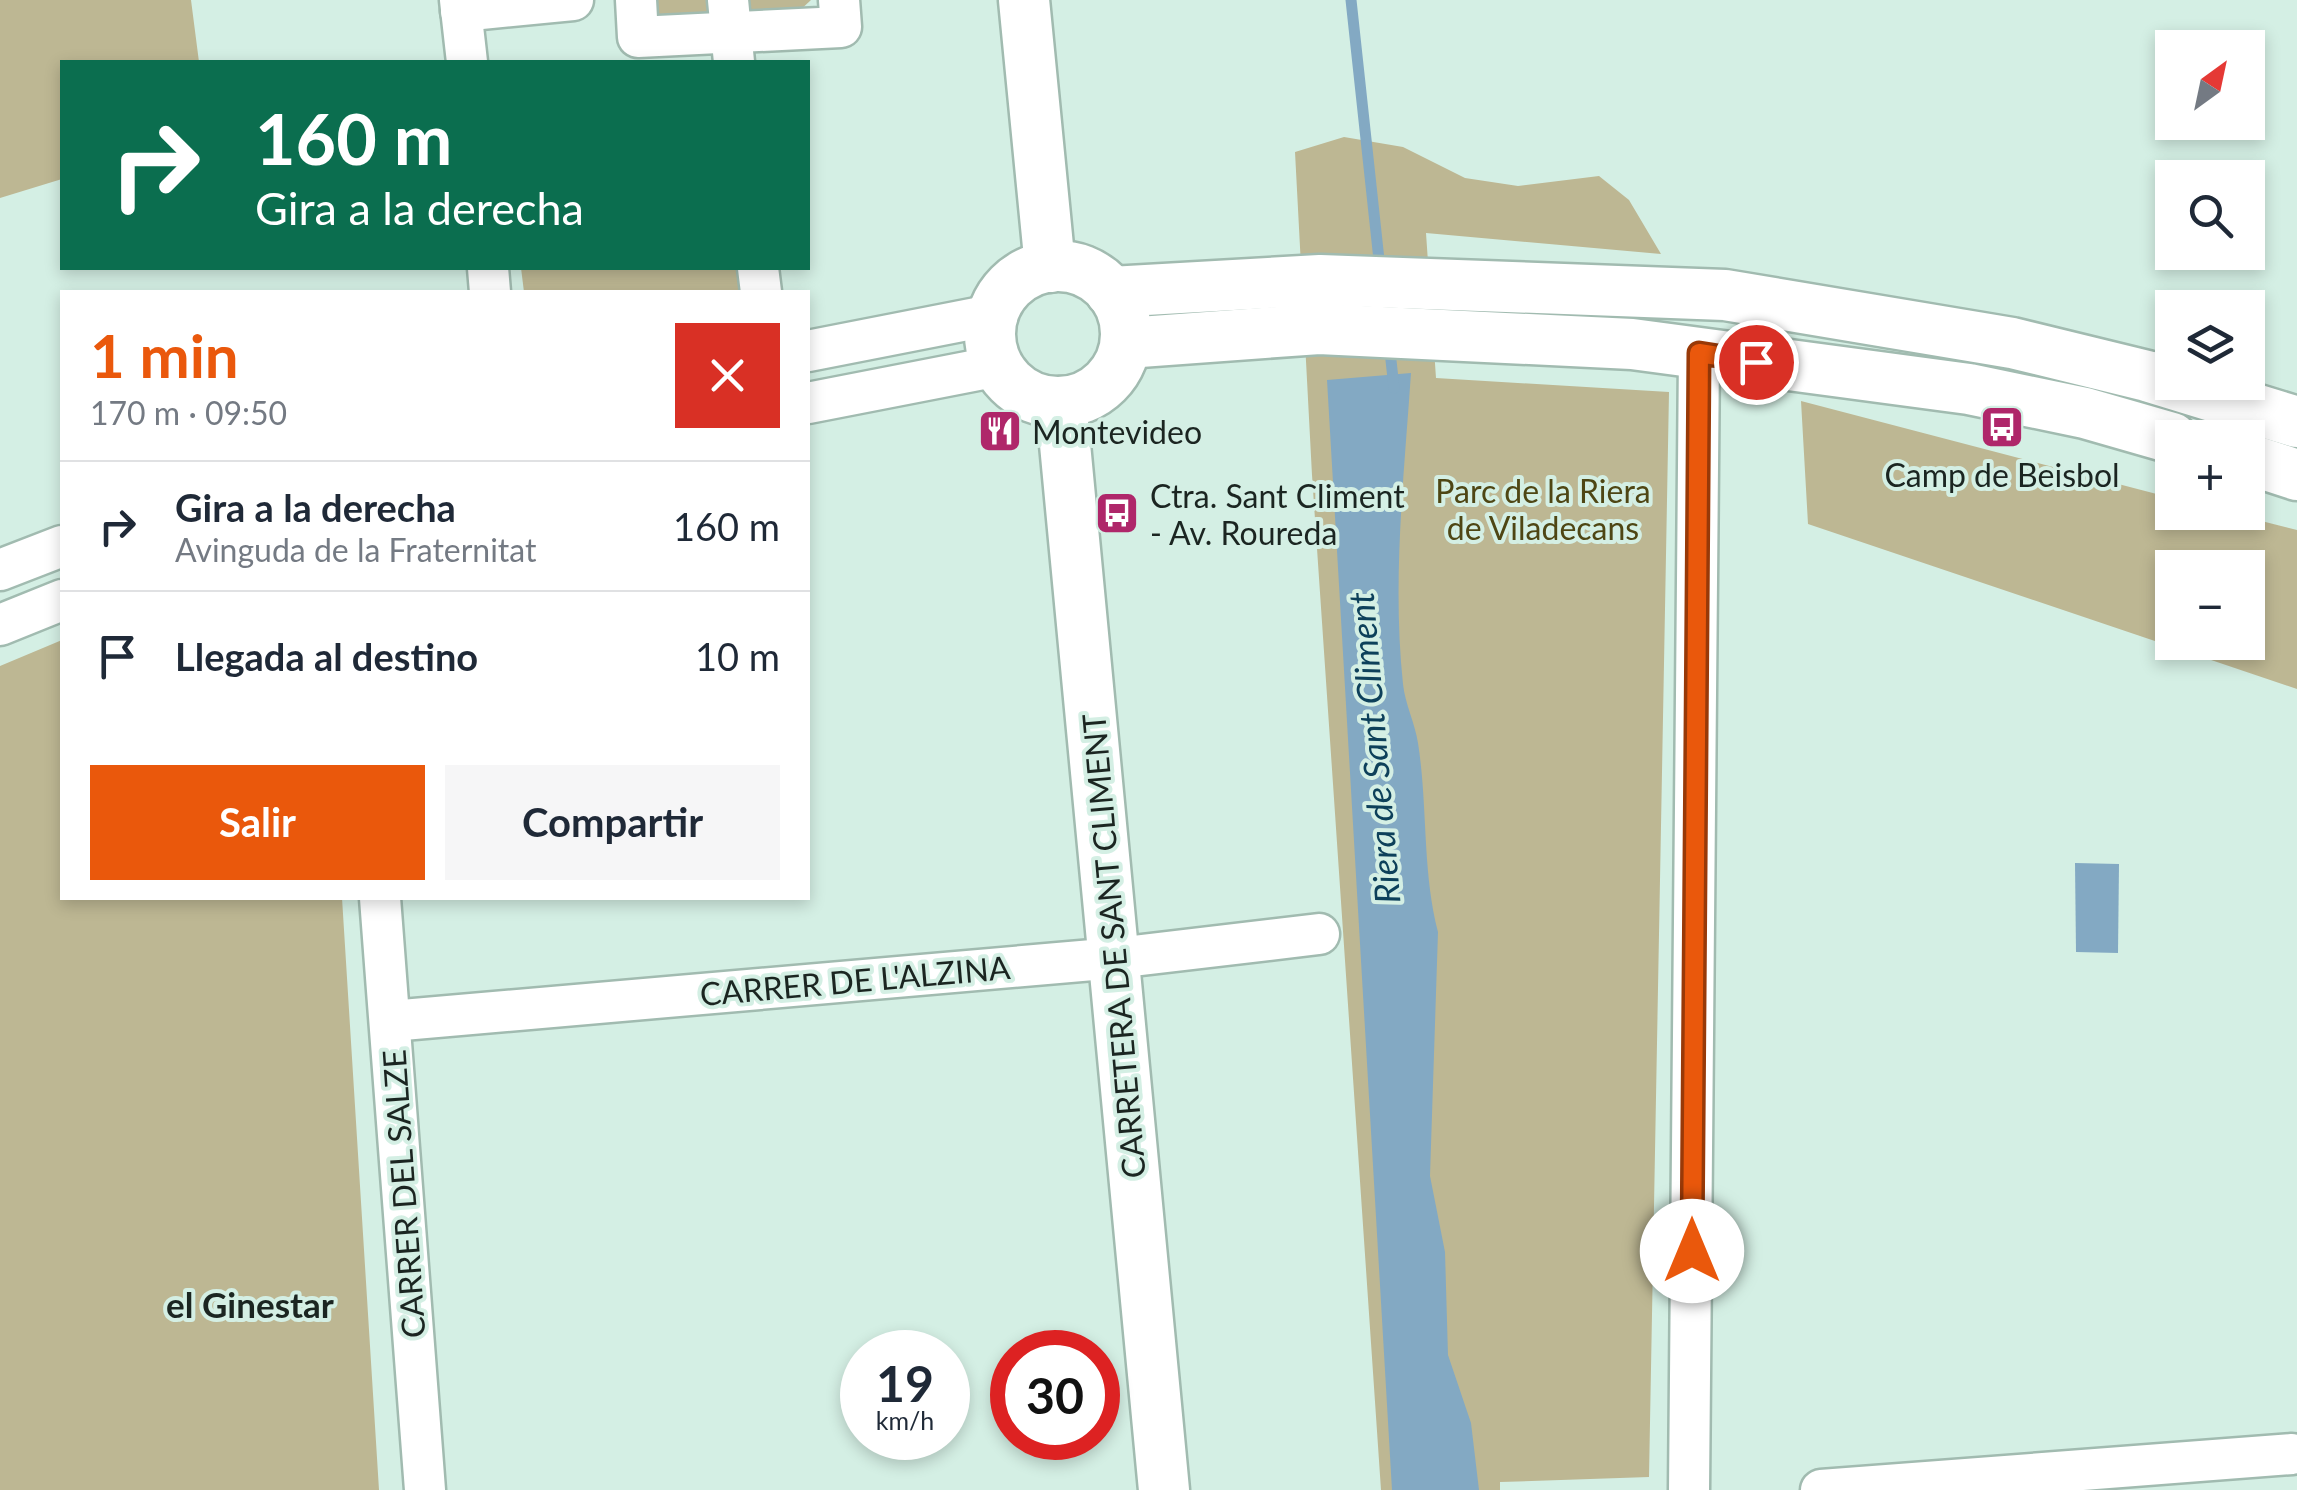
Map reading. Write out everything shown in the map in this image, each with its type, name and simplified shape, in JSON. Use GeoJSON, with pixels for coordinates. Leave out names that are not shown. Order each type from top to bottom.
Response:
{"type":"FeatureCollection","features":[{"type":"Feature","properties":{"kind":"street"},"geometry":{"type":"LineString","coordinates":[[467,60],[461,6],[573,0]]}},
{"type":"Feature","properties":{"kind":"street"},"geometry":{"type":"LineString","coordinates":[[636,0],[638,37],[841,27],[839,0]]}},
{"type":"Feature","properties":{"kind":"street"},"geometry":{"type":"LineString","coordinates":[[1024,0],[1050,267]]}},
{"type":"Feature","properties":{"kind":"street"},"geometry":{"type":"LineString","coordinates":[[1050,267],[1084,272],[1112,292],[1124,316],[1126,343],[1121,362],[1104,384],[1080,399],[1061,402],[1024,393],[998,366],[990,338],[992,315],[1014,283],[1050,267]]}},
{"type":"Feature","properties":{"kind":"street"},"geometry":{"type":"LineString","coordinates":[[1112,292],[1320,280],[1425,307],[1632,344],[1969,389],[2155,434]]}},
{"type":"Feature","properties":{"kind":"street"},"geometry":{"type":"LineString","coordinates":[[1126,343],[1318,330],[1425,307],[1636,290],[1793,304],[2012,343],[2148,376],[2297,422]]}},
{"type":"Feature","properties":{"kind":"street"},"geometry":{"type":"LineString","coordinates":[[810,351],[992,315]]}},
{"type":"Feature","properties":{"kind":"street"},"geometry":{"type":"LineString","coordinates":[[1690,1490],[1699,353]]}},
{"type":"Feature","properties":{"kind":"street"},"geometry":{"type":"LineString","coordinates":[[810,403],[998,366]]}},
{"type":"Feature","properties":{"kind":"street","name":"CARRETERA DE SANT CLIMENT"},"geometry":{"type":"LineString","coordinates":[[1061,402],[1164,1490]]}},
{"type":"Feature","properties":{"kind":"street"},"geometry":{"type":"LineString","coordinates":[[2265,465],[2297,475]]}},
{"type":"Feature","properties":{"kind":"street"},"geometry":{"type":"LineString","coordinates":[[0,570],[60,547]]}},
{"type":"Feature","properties":{"kind":"street"},"geometry":{"type":"LineString","coordinates":[[0,625],[60,601]]}},
{"type":"Feature","properties":{"kind":"street","name":"CARRER DEL SALZE"},"geometry":{"type":"LineString","coordinates":[[380,900],[426,1490]]}},
{"type":"Feature","properties":{"kind":"street","name":"CARRER DE L'ALZINA"},"geometry":{"type":"LineString","coordinates":[[390,1020],[1116,958],[1319,934]]}},
{"type":"Feature","properties":{"kind":"street"},"geometry":{"type":"LineString","coordinates":[[1821,1490],[2291,1461]]}},
{"type":"Feature","properties":{"kind":"green space"},"geometry":{"type":"Polygon","coordinates":[[[0,0],[191,0],[199,60],[60,60],[60,180],[0,198],[0,0]]]}},
{"type":"Feature","properties":{"kind":"green space"},"geometry":{"type":"Polygon","coordinates":[[[649,0],[715,0],[715,9],[705,21],[665,25],[652,15],[649,0]]]}},
{"type":"Feature","properties":{"kind":"green space"},"geometry":{"type":"Polygon","coordinates":[[[740,0],[811,0],[797,13],[745,17],[740,0]]]}},
{"type":"Feature","properties":{"kind":"green space","name":"Parc de la Riera de Viladecans"},"geometry":{"type":"Polygon","coordinates":[[[1344,137],[1403,147],[1465,178],[1518,186],[1599,176],[1629,200],[1661,254],[1426,233],[1436,378],[1669,392],[1649,1477],[1500,1482],[1500,1490],[1381,1490],[1312,475],[1295,152],[1344,137]]]}},
{"type":"Feature","properties":{"kind":"green space"},"geometry":{"type":"Polygon","coordinates":[[[521,270],[738,270],[741,290],[524,290],[521,270]]]}},
{"type":"Feature","properties":{"kind":"green space"},"geometry":{"type":"Polygon","coordinates":[[[1801,401],[2155,494],[2155,530],[2265,530],[2265,522],[2297,530],[2297,689],[2211,660],[2265,660],[2265,550],[2155,550],[2155,641],[1808,524],[1801,401]]]}},
{"type":"Feature","properties":{"kind":"green space"},"geometry":{"type":"Polygon","coordinates":[[[60,641],[60,900],[342,900],[379,1490],[0,1490],[0,666],[60,641]]]}},
{"type":"Feature","properties":{"kind":"water"},"geometry":{"type":"Polygon","coordinates":[[[1411,373],[1399,606],[1403,684],[1418,743],[1430,885],[1438,932],[1430,1176],[1445,1252],[1448,1355],[1471,1423],[1479,1490],[1392,1490],[1327,380],[1411,373]]]}},
{"type":"Feature","properties":{"kind":"water"},"geometry":{"type":"Polygon","coordinates":[[[2075,863],[2119,864],[2118,953],[2076,952],[2075,863]]]}},
{"type":"Feature","properties":{"kind":"waterway","name":"Riera de Sant Climent"},"geometry":{"type":"LineString","coordinates":[[1351,0],[1380,269]]}},
{"type":"Feature","properties":{"kind":"waterway","name":"Riera de Sant Climent"},"geometry":{"type":"LineString","coordinates":[[1389,342],[1394,388]]}},
{"type":"Feature","properties":{"kind":"place","name":"Camp de Beisbol"},"geometry":{"type":"Point","coordinates":[2002,427]}},
{"type":"Feature","properties":{"kind":"place","name":"Montevideo"},"geometry":{"type":"Point","coordinates":[1000,431]}},
{"type":"Feature","properties":{"kind":"place","name":"Ctra. Sant Climent - Av. Roureda"},"geometry":{"type":"Point","coordinates":[1117,513]}},
{"type":"Feature","properties":{"kind":"district","name":"el Ginestar"},"geometry":{"type":"Point","coordinates":[250,1304]}},
{"type":"Feature","properties":{"kind":"route"},"geometry":{"type":"LineString","coordinates":[[1692,1251],[1699,353],[1756,362]]}}]}
